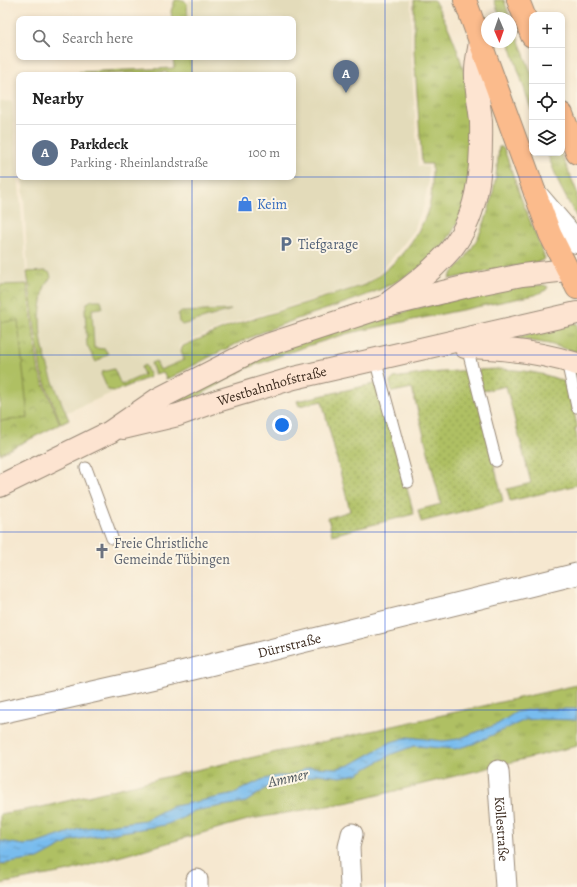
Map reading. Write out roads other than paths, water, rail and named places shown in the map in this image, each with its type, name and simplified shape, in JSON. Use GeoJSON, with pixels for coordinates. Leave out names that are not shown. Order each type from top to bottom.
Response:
{"type":"FeatureCollection","features":[{"type":"Feature","properties":{"kind":"main road"},"geometry":{"type":"LineString","coordinates":[[518,0],[529,28]]}},
{"type":"Feature","properties":{"kind":"main road"},"geometry":{"type":"LineString","coordinates":[[466,2],[550,234],[574,276]]}},
{"type":"Feature","properties":{"kind":"main road"},"geometry":{"type":"LineString","coordinates":[[386,306],[410,288],[445,256],[460,236],[472,208],[477,192],[480,166],[481,122],[476,72],[480,41]]}},
{"type":"Feature","properties":{"kind":"main road"},"geometry":{"type":"LineString","coordinates":[[564,120],[577,153]]}},
{"type":"Feature","properties":{"kind":"main road"},"geometry":{"type":"LineString","coordinates":[[386,306],[468,286],[522,275],[574,276]]}},
{"type":"Feature","properties":{"kind":"main road","name":"Westbahnhofstraße"},"geometry":{"type":"LineString","coordinates":[[0,486],[110,432],[158,399],[258,348],[386,306]]}},
{"type":"Feature","properties":{"kind":"main road"},"geometry":{"type":"LineString","coordinates":[[434,346],[577,314]]}},
{"type":"Feature","properties":{"kind":"main road"},"geometry":{"type":"LineString","coordinates":[[434,346],[520,350],[572,363]]}},
{"type":"Feature","properties":{"kind":"main road","name":"Westbahnhofstraße"},"geometry":{"type":"LineString","coordinates":[[110,432],[178,415],[217,401],[294,378],[434,346]]}},
{"type":"Feature","properties":{"kind":"street"},"geometry":{"type":"LineString","coordinates":[[534,192],[577,242]]}},
{"type":"Feature","properties":{"kind":"street","name":"Dürrstraße"},"geometry":{"type":"LineString","coordinates":[[0,713],[88,695],[184,672],[577,574]]}},
{"type":"Feature","properties":{"kind":"street","name":"Köllestraße"},"geometry":{"type":"LineString","coordinates":[[498,771],[506,887]]}},
{"type":"Feature","properties":{"kind":"street"},"geometry":{"type":"LineString","coordinates":[[351,887],[349,847],[352,834]]}},
{"type":"Feature","properties":{"kind":"lane"},"geometry":{"type":"LineString","coordinates":[[467,347],[496,461]]}},
{"type":"Feature","properties":{"kind":"lane"},"geometry":{"type":"LineString","coordinates":[[375,359],[408,482]]}},
{"type":"Feature","properties":{"kind":"lane"},"geometry":{"type":"LineString","coordinates":[[572,363],[577,407]]}},
{"type":"Feature","properties":{"kind":"lane"},"geometry":{"type":"LineString","coordinates":[[86,468],[112,538]]}},
{"type":"Feature","properties":{"kind":"water","name":"Ammer"},"geometry":{"type":"Polygon","coordinates":[[[533,709],[577,709],[577,720],[525,720],[473,744],[455,749],[414,746],[392,754],[357,774],[340,777],[318,774],[296,781],[274,783],[246,802],[193,811],[183,818],[165,825],[73,840],[38,859],[0,864],[0,841],[24,845],[35,844],[79,829],[145,820],[170,807],[230,795],[261,780],[276,776],[289,776],[310,767],[338,768],[350,765],[391,742],[408,737],[443,741],[458,739],[498,724],[516,712],[533,709]]]}},
{"type":"Feature","properties":{"kind":"place","name":"Parkdeck"},"geometry":{"type":"Point","coordinates":[346,93]}},
{"type":"Feature","properties":{"kind":"place","name":"Keim"},"geometry":{"type":"Point","coordinates":[245,204]}},
{"type":"Feature","properties":{"kind":"place","name":"Tiefgarage"},"geometry":{"type":"Point","coordinates":[286,244]}},
{"type":"Feature","properties":{"kind":"place","name":"Freie Christliche Gemeinde Tübingen"},"geometry":{"type":"Point","coordinates":[102,551]}}]}
